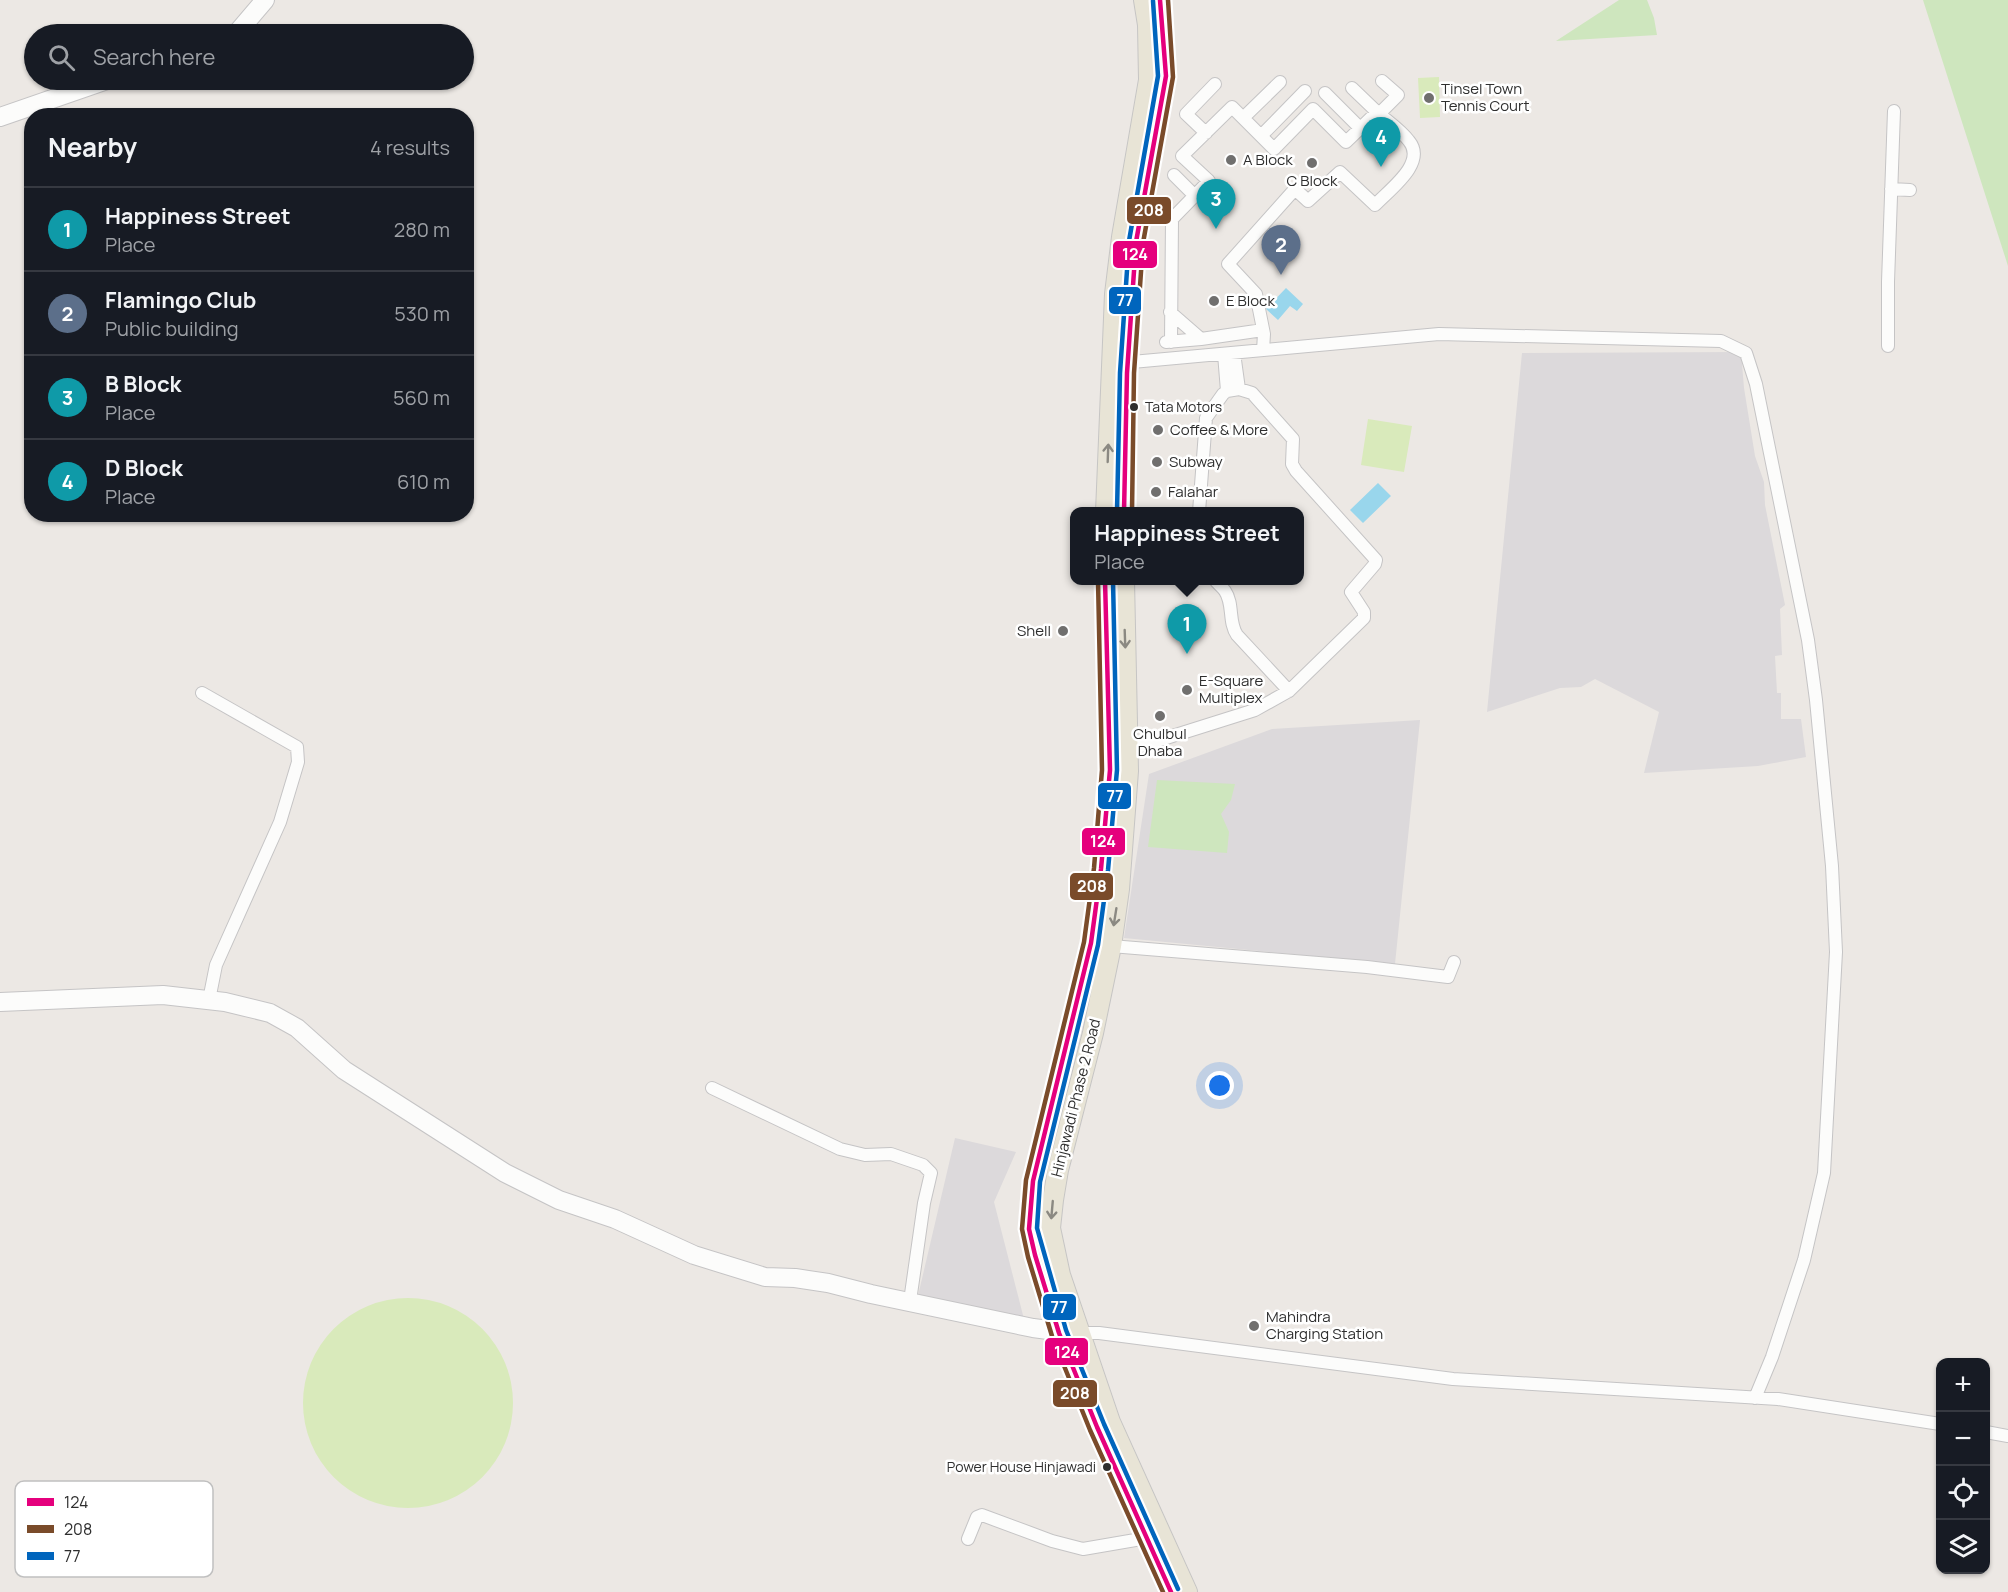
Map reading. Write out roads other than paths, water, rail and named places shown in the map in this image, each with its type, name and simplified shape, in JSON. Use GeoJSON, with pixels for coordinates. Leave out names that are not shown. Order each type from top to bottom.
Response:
{"type":"FeatureCollection","features":[{"type":"Feature","properties":{"kind":"main road"},"geometry":{"type":"LineString","coordinates":[[1124,507],[1120,363],[1115,294],[1122,237],[1149,80],[1148,25],[1144,0]]}},
{"type":"Feature","properties":{"kind":"main road"},"geometry":{"type":"LineString","coordinates":[[1106,507],[1120,363],[1136,242],[1166,76],[1160,0]]}},
{"type":"Feature","properties":{"kind":"main road","name":"Hinjawadi Phase 2 Road"},"geometry":{"type":"LineString","coordinates":[[1106,585],[1110,770],[1107,814],[1091,943],[1035,1173],[1029,1229],[1035,1255],[1187,1592]]}},
{"type":"Feature","properties":{"kind":"main road","name":"Hinjawadi Phase 2 Road"},"geometry":{"type":"LineString","coordinates":[[1124,585],[1128,750],[1124,842],[1111,946],[1087,1060],[1058,1170],[1050,1227],[1069,1333],[1097,1427],[1171,1592]]}},
{"type":"Feature","properties":{"kind":"main road"},"geometry":{"type":"LineString","coordinates":[[1091,943],[1111,946]]}},
{"type":"Feature","properties":{"kind":"street"},"geometry":{"type":"LineString","coordinates":[[245,24],[265,0]]}},
{"type":"Feature","properties":{"kind":"street"},"geometry":{"type":"LineString","coordinates":[[1263,330],[1168,342],[1172,219],[1209,181],[1182,156],[1232,107],[1274,149],[1313,109],[1346,142],[1398,95],[1382,81]]}},
{"type":"Feature","properties":{"kind":"street"},"geometry":{"type":"LineString","coordinates":[[1243,118],[1280,82]]}},
{"type":"Feature","properties":{"kind":"street"},"geometry":{"type":"LineString","coordinates":[[1206,133],[1186,114],[1215,84]]}},
{"type":"Feature","properties":{"kind":"street"},"geometry":{"type":"LineString","coordinates":[[1263,350],[1263,330],[1256,294],[1228,264],[1294,189],[1308,201],[1340,172],[1375,205],[1413,165],[1415,150],[1408,139],[1352,88]]}},
{"type":"Feature","properties":{"kind":"street"},"geometry":{"type":"LineString","coordinates":[[26,108],[78,90]]}},
{"type":"Feature","properties":{"kind":"street"},"geometry":{"type":"LineString","coordinates":[[1261,136],[1305,91]]}},
{"type":"Feature","properties":{"kind":"street"},"geometry":{"type":"LineString","coordinates":[[1325,93],[1360,128]]}},
{"type":"Feature","properties":{"kind":"street"},"geometry":{"type":"LineString","coordinates":[[0,117],[24,109]]}},
{"type":"Feature","properties":{"kind":"street"},"geometry":{"type":"LineString","coordinates":[[1888,346],[1894,111]]}},
{"type":"Feature","properties":{"kind":"street"},"geometry":{"type":"LineString","coordinates":[[1174,175],[1195,195]]}},
{"type":"Feature","properties":{"kind":"street"},"geometry":{"type":"LineString","coordinates":[[1892,189],[1910,190]]}},
{"type":"Feature","properties":{"kind":"street"},"geometry":{"type":"LineString","coordinates":[[1170,312],[1201,339]]}},
{"type":"Feature","properties":{"kind":"street"},"geometry":{"type":"LineString","coordinates":[[1120,363],[1440,334],[1721,340],[1746,353],[1756,384],[1808,640],[1831,854],[1836,952],[1824,1173],[1804,1260],[1772,1357],[1755,1398]]}},
{"type":"Feature","properties":{"kind":"street"},"geometry":{"type":"LineString","coordinates":[[1229,353],[1233,390]]}},
{"type":"Feature","properties":{"kind":"street"},"geometry":{"type":"LineString","coordinates":[[1128,750],[1255,710],[1289,691],[1362,620],[1364,612],[1351,592],[1376,562],[1296,471],[1293,464],[1292,436],[1252,393],[1233,390],[1223,394],[1206,418],[1199,507]]}},
{"type":"Feature","properties":{"kind":"street"},"geometry":{"type":"LineString","coordinates":[[1220,585],[1228,598],[1231,624],[1237,635],[1289,691]]}},
{"type":"Feature","properties":{"kind":"street"},"geometry":{"type":"LineString","coordinates":[[202,693],[297,747],[298,762],[280,822],[216,964],[209,1000]]}},
{"type":"Feature","properties":{"kind":"street"},"geometry":{"type":"LineString","coordinates":[[1111,946],[1448,976],[1454,962]]}},
{"type":"Feature","properties":{"kind":"street"},"geometry":{"type":"LineString","coordinates":[[0,1002],[163,995],[225,1002],[270,1013],[297,1028],[344,1070],[505,1173],[559,1200],[615,1219],[694,1255],[765,1277],[795,1278],[828,1283],[871,1294],[1069,1333],[1122,1336],[1453,1380],[1778,1399],[1936,1423]]}},
{"type":"Feature","properties":{"kind":"street"},"geometry":{"type":"LineString","coordinates":[[712,1088],[840,1149],[865,1155],[891,1154],[923,1165],[931,1173],[924,1203],[910,1301]]}},
{"type":"Feature","properties":{"kind":"street"},"geometry":{"type":"LineString","coordinates":[[1990,1433],[2008,1436]]}},
{"type":"Feature","properties":{"kind":"street"},"geometry":{"type":"LineString","coordinates":[[968,1539],[978,1517],[982,1515],[1052,1541],[1083,1549],[1147,1538]]}},
{"type":"Feature","properties":{"kind":"water"},"geometry":{"type":"Polygon","coordinates":[[[1286,288],[1303,304],[1297,311],[1290,306],[1278,320],[1266,309],[1286,288]]]}},
{"type":"Feature","properties":{"kind":"water"},"geometry":{"type":"Polygon","coordinates":[[[1378,483],[1391,496],[1363,523],[1350,510],[1378,483]]]}},
{"type":"Feature","properties":{"kind":"place","name":"Tinsel Town Tennis Court"},"geometry":{"type":"Point","coordinates":[1429,98]}},
{"type":"Feature","properties":{"kind":"place","name":"A Block"},"geometry":{"type":"Point","coordinates":[1231,160]}},
{"type":"Feature","properties":{"kind":"place","name":"C Block"},"geometry":{"type":"Point","coordinates":[1312,163]}},
{"type":"Feature","properties":{"kind":"place","name":"D Block"},"geometry":{"type":"Point","coordinates":[1381,167]}},
{"type":"Feature","properties":{"kind":"place","name":"B Block"},"geometry":{"type":"Point","coordinates":[1216,229]}},
{"type":"Feature","properties":{"kind":"place","name":"Flamingo Club"},"geometry":{"type":"Point","coordinates":[1281,275]}},
{"type":"Feature","properties":{"kind":"place","name":"E Block"},"geometry":{"type":"Point","coordinates":[1214,301]}},
{"type":"Feature","properties":{"kind":"place","name":"Tata Motors"},"geometry":{"type":"Point","coordinates":[1134,407]}},
{"type":"Feature","properties":{"kind":"place","name":"Coffee & More"},"geometry":{"type":"Point","coordinates":[1158,430]}},
{"type":"Feature","properties":{"kind":"place","name":"Subway"},"geometry":{"type":"Point","coordinates":[1157,462]}},
{"type":"Feature","properties":{"kind":"place","name":"Falahar"},"geometry":{"type":"Point","coordinates":[1156,492]}},
{"type":"Feature","properties":{"kind":"place","name":"Shell"},"geometry":{"type":"Point","coordinates":[1063,631]}},
{"type":"Feature","properties":{"kind":"place","name":"Happiness Street"},"geometry":{"type":"Point","coordinates":[1187,654]}},
{"type":"Feature","properties":{"kind":"place","name":"E-Square Multiplex"},"geometry":{"type":"Point","coordinates":[1187,690]}},
{"type":"Feature","properties":{"kind":"place","name":"Chulbul Dhaba"},"geometry":{"type":"Point","coordinates":[1160,716]}},
{"type":"Feature","properties":{"kind":"place","name":"Mahindra Charging Station"},"geometry":{"type":"Point","coordinates":[1254,1326]}},
{"type":"Feature","properties":{"kind":"place","name":"Power House Hinjawadi"},"geometry":{"type":"Point","coordinates":[1107,1467]}}]}
